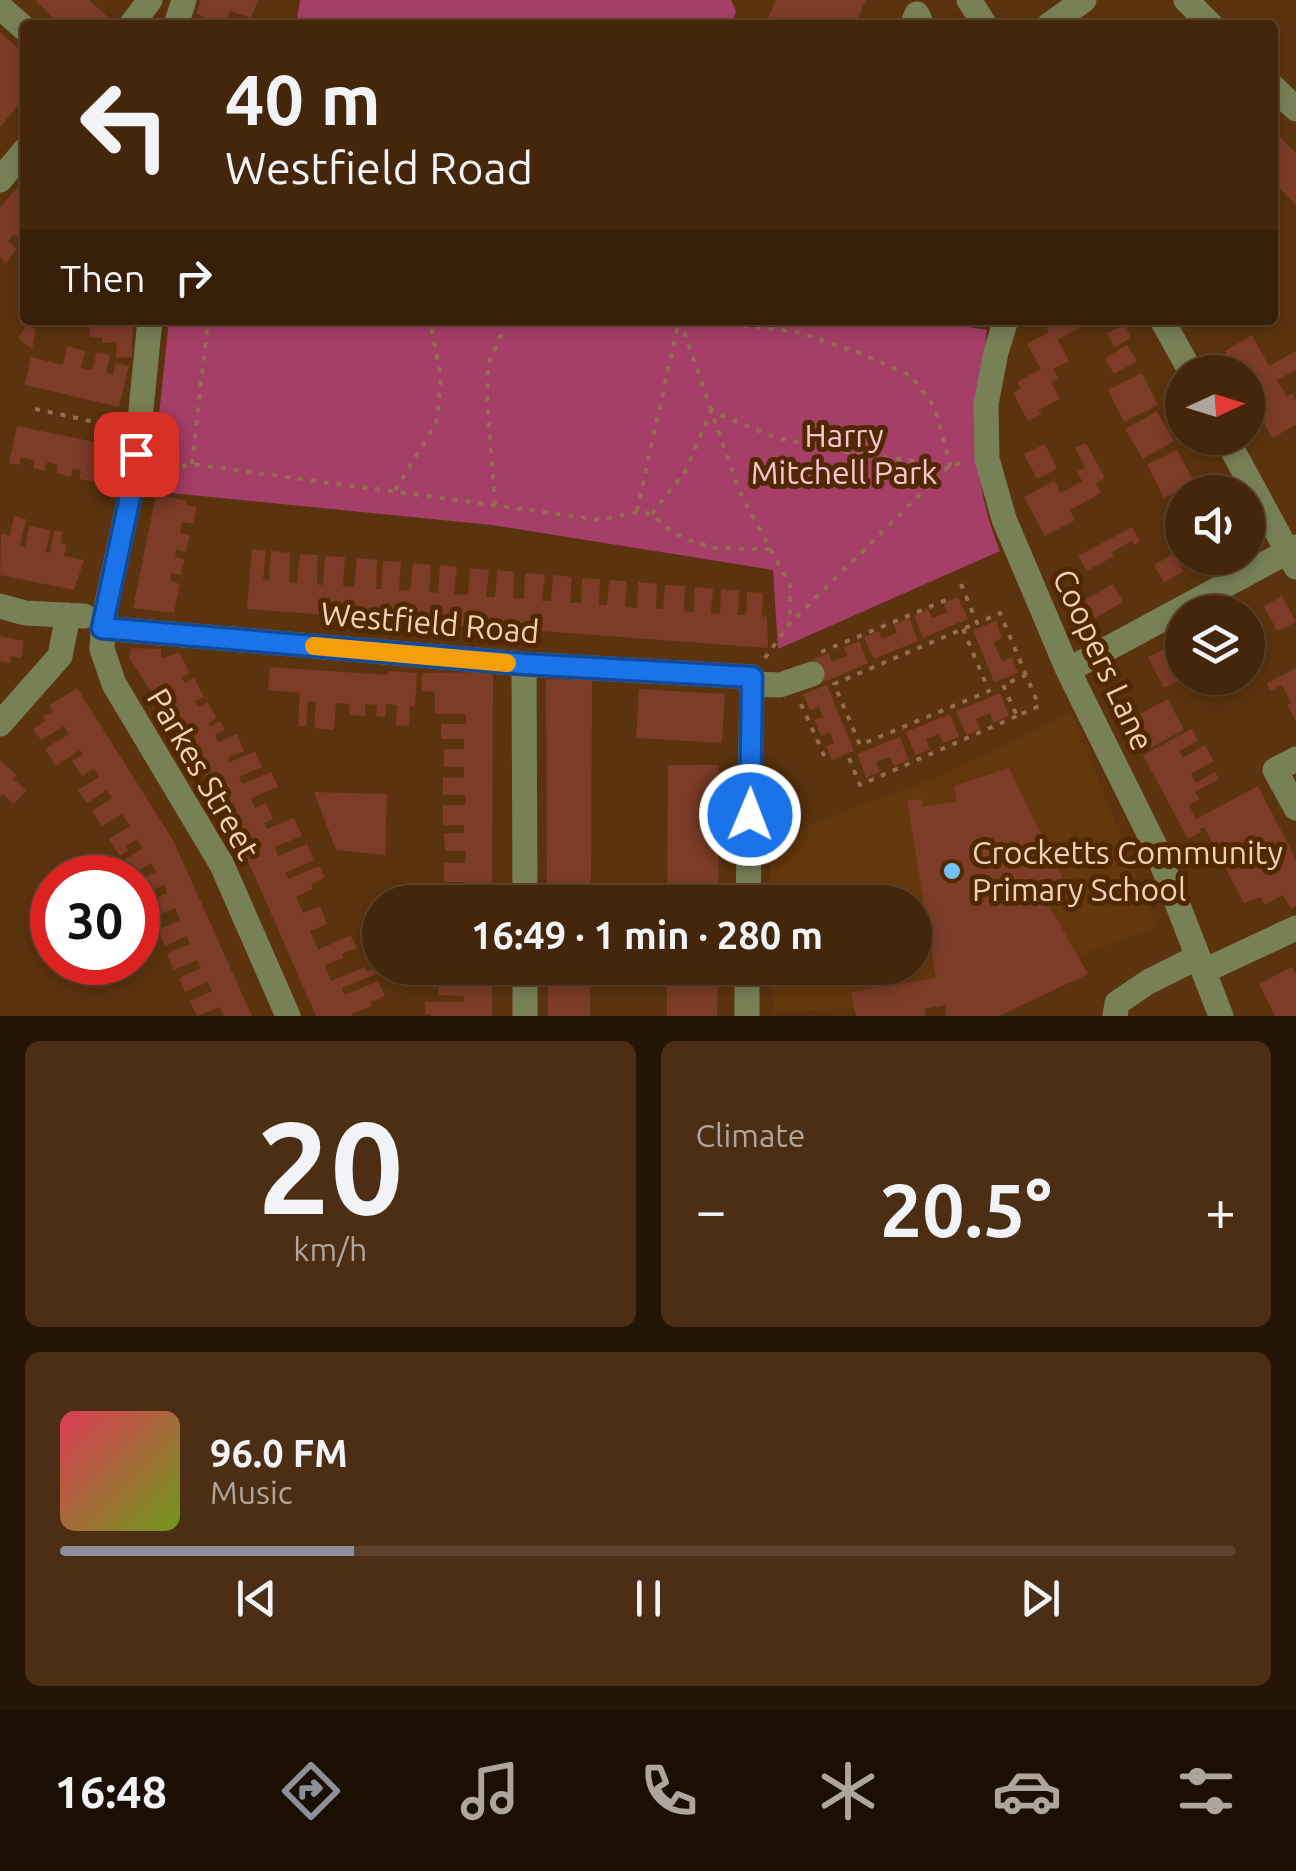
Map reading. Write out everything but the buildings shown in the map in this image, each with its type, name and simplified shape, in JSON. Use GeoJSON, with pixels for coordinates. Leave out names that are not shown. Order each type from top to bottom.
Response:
{"type":"FeatureCollection","features":[{"type":"Feature","properties":{"kind":"street"},"geometry":{"type":"LineString","coordinates":[[135,20],[150,0]]}},
{"type":"Feature","properties":{"kind":"street"},"geometry":{"type":"LineString","coordinates":[[1056,20],[1084,0]]}},
{"type":"Feature","properties":{"kind":"street"},"geometry":{"type":"LineString","coordinates":[[1186,0],[1206,20]]}},
{"type":"Feature","properties":{"kind":"street"},"geometry":{"type":"LineString","coordinates":[[0,7],[20,24]]}},
{"type":"Feature","properties":{"kind":"street"},"geometry":{"type":"LineString","coordinates":[[0,180],[20,156]]}},
{"type":"Feature","properties":{"kind":"street","name":"Parkes Street"},"geometry":{"type":"LineString","coordinates":[[149,325],[134,478],[103,623],[102,649],[114,684],[222,865],[288,1016]]}},
{"type":"Feature","properties":{"kind":"street","name":"Coopers Lane"},"geometry":{"type":"LineString","coordinates":[[1004,325],[986,404],[986,460],[1004,519],[1068,670],[1155,846],[1221,1016]]}},
{"type":"Feature","properties":{"kind":"street"},"geometry":{"type":"LineString","coordinates":[[1165,325],[1182,355]]}},
{"type":"Feature","properties":{"kind":"street"},"geometry":{"type":"LineString","coordinates":[[1068,670],[1293,555],[1236,455]]}},
{"type":"Feature","properties":{"kind":"street"},"geometry":{"type":"LineString","coordinates":[[12,610],[66,626],[106,661]]}},
{"type":"Feature","properties":{"kind":"street","name":"Westfield Road"},"geometry":{"type":"LineString","coordinates":[[66,626],[103,623],[780,685],[805,670]]}},
{"type":"Feature","properties":{"kind":"street"},"geometry":{"type":"LineString","coordinates":[[0,724],[60,656],[66,626]]}},
{"type":"Feature","properties":{"kind":"street"},"geometry":{"type":"LineString","coordinates":[[524,664],[525,885]]}},
{"type":"Feature","properties":{"kind":"street"},"geometry":{"type":"LineString","coordinates":[[748,885],[752,680]]}},
{"type":"Feature","properties":{"kind":"street"},"geometry":{"type":"LineString","coordinates":[[1296,758],[1275,770],[1296,808]]}},
{"type":"Feature","properties":{"kind":"street"},"geometry":{"type":"LineString","coordinates":[[1115,1016],[1117,1003],[1148,982],[1296,928]]}},
{"type":"Feature","properties":{"kind":"street"},"geometry":{"type":"LineString","coordinates":[[525,985],[525,1016]]}},
{"type":"Feature","properties":{"kind":"street"},"geometry":{"type":"LineString","coordinates":[[747,1016],[748,985]]}},
{"type":"Feature","properties":{"kind":"path"},"geometry":{"type":"LineString","coordinates":[[192,464],[207,325]]}},
{"type":"Feature","properties":{"kind":"path"},"geometry":{"type":"LineString","coordinates":[[395,490],[436,424],[442,378],[431,325]]}},
{"type":"Feature","properties":{"kind":"path"},"geometry":{"type":"LineString","coordinates":[[495,505],[488,364],[506,325]]}},
{"type":"Feature","properties":{"kind":"path"},"geometry":{"type":"LineString","coordinates":[[637,512],[679,325]]}},
{"type":"Feature","properties":{"kind":"path"},"geometry":{"type":"LineString","coordinates":[[682,325],[739,492],[790,584],[790,623]]}},
{"type":"Feature","properties":{"kind":"path"},"geometry":{"type":"LineString","coordinates":[[737,325],[798,332],[912,376],[935,408],[950,465]]}},
{"type":"Feature","properties":{"kind":"path"},"geometry":{"type":"LineString","coordinates":[[34,409],[137,431]]}},
{"type":"Feature","properties":{"kind":"path"},"geometry":{"type":"LineString","coordinates":[[711,411],[774,438],[855,454],[950,465],[986,460]]}},
{"type":"Feature","properties":{"kind":"path"},"geometry":{"type":"LineString","coordinates":[[652,514],[684,472],[711,411]]}},
{"type":"Feature","properties":{"kind":"path"},"geometry":{"type":"LineString","coordinates":[[134,478],[192,464],[602,520],[637,512],[652,514],[684,538],[714,548],[771,548]]}},
{"type":"Feature","properties":{"kind":"path"},"geometry":{"type":"LineString","coordinates":[[752,680],[790,623],[950,465]]}},
{"type":"Feature","properties":{"kind":"path"},"geometry":{"type":"LineString","coordinates":[[961,584],[977,623]]}},
{"type":"Feature","properties":{"kind":"path"},"geometry":{"type":"LineString","coordinates":[[827,762],[805,670],[951,598]]}},
{"type":"Feature","properties":{"kind":"path"},"geometry":{"type":"LineString","coordinates":[[849,758],[860,784],[1040,706],[1000,613],[834,684],[860,745],[1026,675]]}},
{"type":"Feature","properties":{"kind":"path"},"geometry":{"type":"LineString","coordinates":[[963,629],[989,691]]}},
{"type":"Feature","properties":{"kind":"path"},"geometry":{"type":"LineString","coordinates":[[1004,684],[1016,716]]}},
{"type":"Feature","properties":{"kind":"shaded area","name":"Crocketts Community Primary School"},"geometry":{"type":"Polygon","coordinates":[[[1071,713],[1157,927],[948,1004],[773,1012],[772,985],[932,985],[932,885],[771,885],[770,839],[936,778],[1071,713]]]}},
{"type":"Feature","properties":{"kind":"green space"},"geometry":{"type":"Polygon","coordinates":[[[300,0],[731,0],[736,11],[733,20],[297,20],[300,0]]]}},
{"type":"Feature","properties":{"kind":"green space","name":"Harry Mitchell Park"},"geometry":{"type":"Polygon","coordinates":[[[168,325],[956,325],[987,330],[977,442],[983,495],[1000,551],[778,649],[773,570],[492,525],[151,491],[168,325]]]}},
{"type":"Feature","properties":{"kind":"slow traffic"},"geometry":{"type":"LineString","coordinates":[[314,646],[507,663]]}},
{"type":"Feature","properties":{"kind":"place","name":"Crocketts Community Primary School"},"geometry":{"type":"Point","coordinates":[952,871]}},
{"type":"Feature","properties":{"kind":"route"},"geometry":{"type":"LineString","coordinates":[[136,454],[102,628],[524,664],[752,677],[750,815]]}}]}
